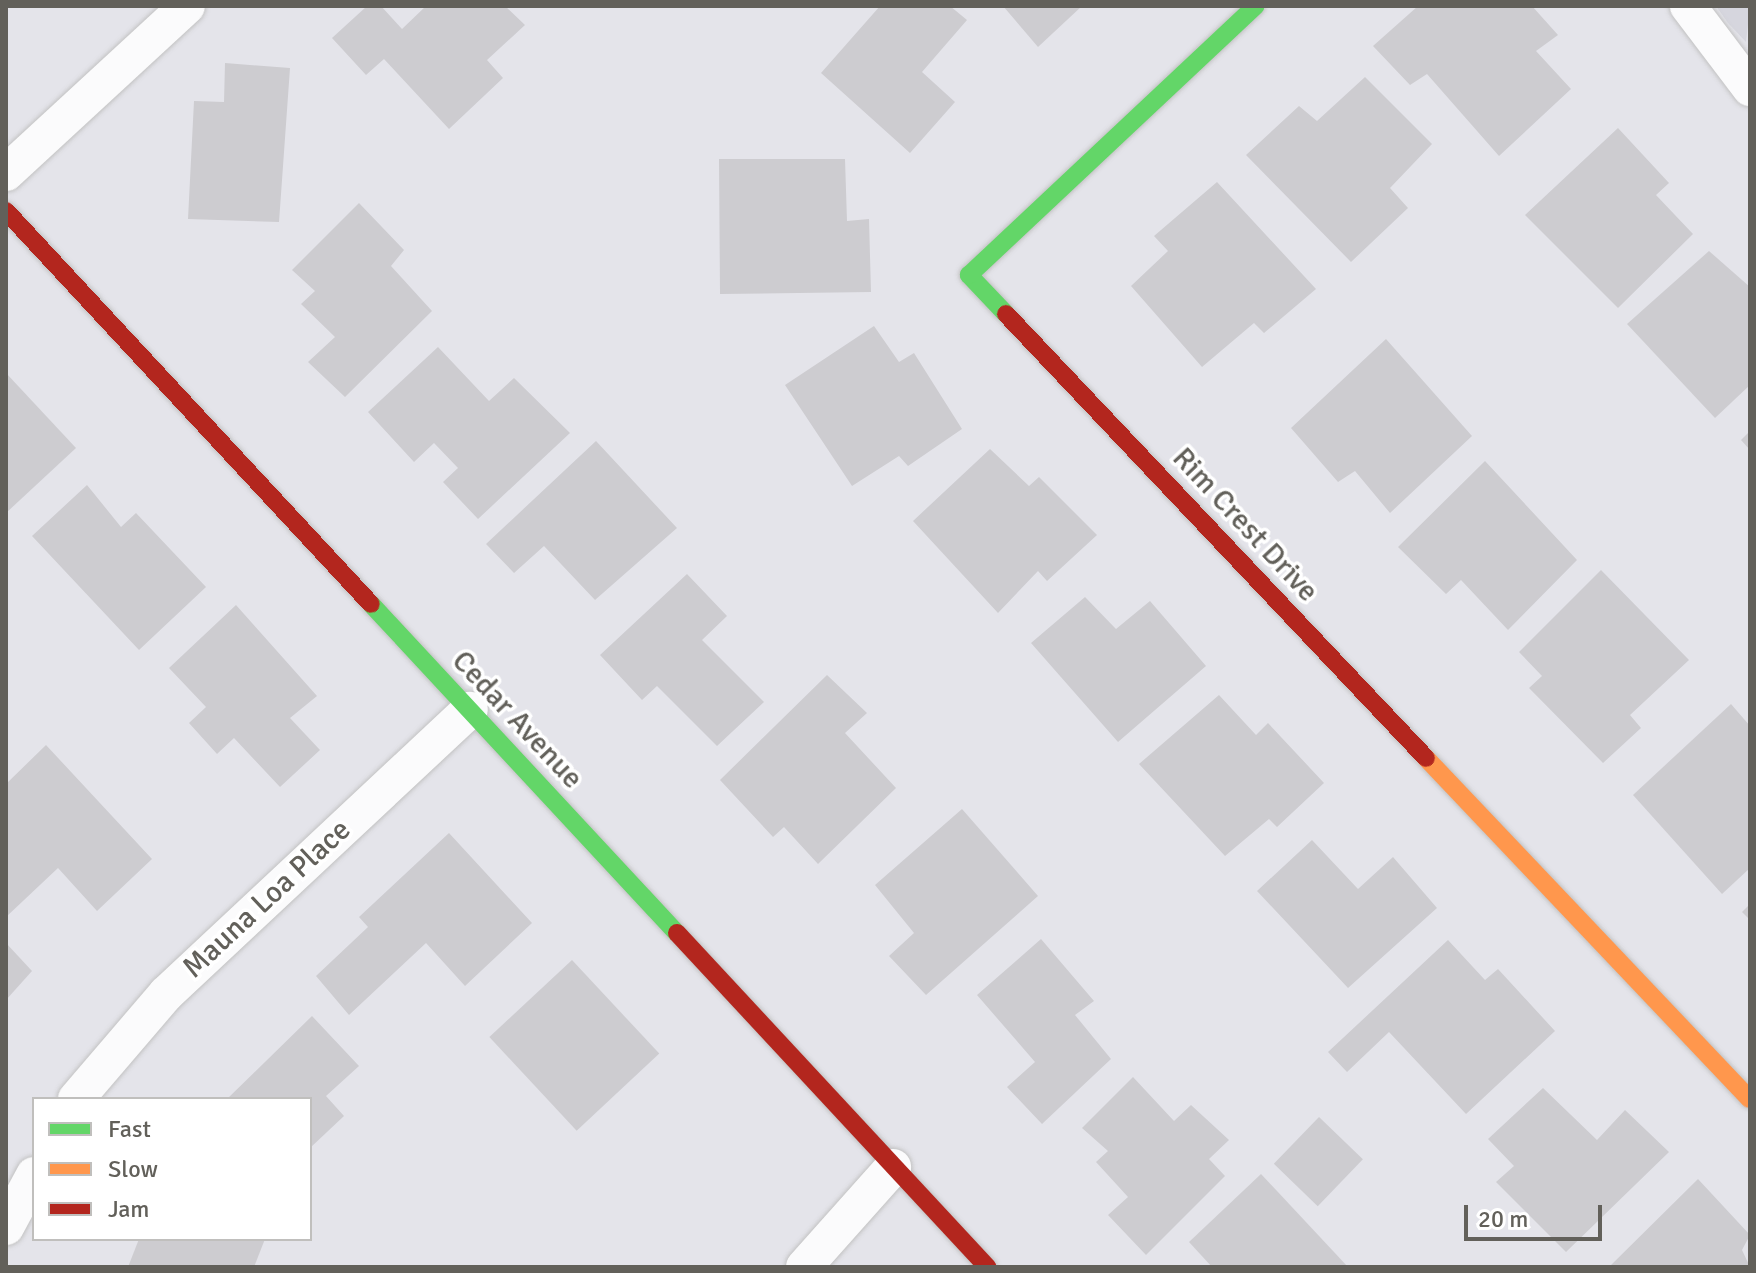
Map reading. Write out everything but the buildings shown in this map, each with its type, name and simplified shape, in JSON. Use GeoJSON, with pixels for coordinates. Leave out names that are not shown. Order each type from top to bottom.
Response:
{"type":"FeatureCollection","features":[{"type":"Feature","properties":{"kind":"street"},"geometry":{"type":"LineString","coordinates":[[6,173],[187,6]]}},
{"type":"Feature","properties":{"kind":"street","name":"Rim Crest Drive"},"geometry":{"type":"LineString","coordinates":[[1255,6],[969,275],[1750,1099]]}},
{"type":"Feature","properties":{"kind":"street"},"geometry":{"type":"LineString","coordinates":[[1688,6],[1750,88]]}},
{"type":"Feature","properties":{"kind":"street","name":"Cedar Avenue"},"geometry":{"type":"LineString","coordinates":[[6,211],[987,1267]]}},
{"type":"Feature","properties":{"kind":"street","name":"Mauna Loa Place"},"geometry":{"type":"LineString","coordinates":[[78,1097],[166,994],[470,710]]}},
{"type":"Feature","properties":{"kind":"street"},"geometry":{"type":"LineString","coordinates":[[804,1267],[893,1167]]}},
{"type":"Feature","properties":{"kind":"street"},"geometry":{"type":"LineString","coordinates":[[6,1227],[32,1179]]}},
{"type":"Feature","properties":{"kind":"shaded area"},"geometry":{"type":"Polygon","coordinates":[[[1716,6],[1750,6],[1746,42],[1728,23],[1716,6]]]}},
{"type":"Feature","properties":{"kind":"traffic: fast"},"geometry":{"type":"LineString","coordinates":[[1006,314],[969,275],[1255,6]]}},
{"type":"Feature","properties":{"kind":"traffic: fast"},"geometry":{"type":"LineString","coordinates":[[371,604],[677,933]]}},
{"type":"Feature","properties":{"kind":"traffic: slow"},"geometry":{"type":"LineString","coordinates":[[1426,758],[1750,1099]]}},
{"type":"Feature","properties":{"kind":"traffic: jam"},"geometry":{"type":"LineString","coordinates":[[6,211],[371,604]]}},
{"type":"Feature","properties":{"kind":"traffic: jam"},"geometry":{"type":"LineString","coordinates":[[1006,314],[1426,758]]}},
{"type":"Feature","properties":{"kind":"traffic: jam"},"geometry":{"type":"LineString","coordinates":[[677,933],[987,1267]]}}]}
